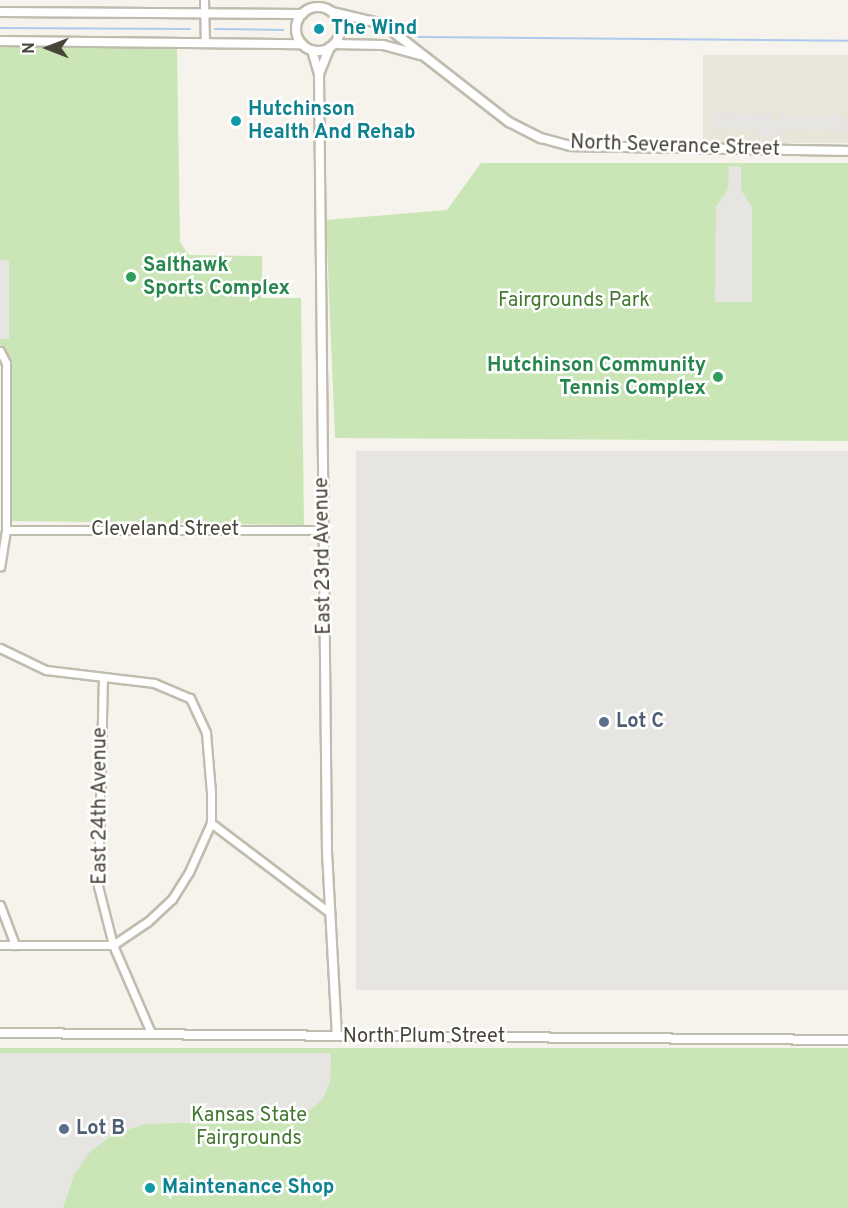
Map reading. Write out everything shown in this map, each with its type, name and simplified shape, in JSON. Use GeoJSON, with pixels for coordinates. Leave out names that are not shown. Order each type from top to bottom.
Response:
{"type":"FeatureCollection","features":[{"type":"Feature","properties":{"kind":"street"},"geometry":{"type":"LineString","coordinates":[[204,0],[204,43]]}},
{"type":"Feature","properties":{"kind":"street"},"geometry":{"type":"LineString","coordinates":[[0,42],[302,44],[312,50],[332,45],[340,27],[327,7],[311,4],[302,14],[296,25],[302,44]]}},
{"type":"Feature","properties":{"kind":"street","name":"North Severance Street"},"geometry":{"type":"LineString","coordinates":[[327,7],[383,24],[405,38],[421,55],[509,122],[541,138],[571,146],[848,151]]}},
{"type":"Feature","properties":{"kind":"street"},"geometry":{"type":"LineString","coordinates":[[0,12],[302,14]]}},
{"type":"Feature","properties":{"kind":"street","name":"North Severance Street"},"geometry":{"type":"LineString","coordinates":[[332,45],[383,45],[421,55]]}},
{"type":"Feature","properties":{"kind":"street","name":"East 23rd Avenue"},"geometry":{"type":"LineString","coordinates":[[319,75],[332,45]]}},
{"type":"Feature","properties":{"kind":"street","name":"East 23rd Avenue"},"geometry":{"type":"LineString","coordinates":[[312,50],[319,75],[323,530],[330,913],[335,951],[337,1036]]}},
{"type":"Feature","properties":{"kind":"street"},"geometry":{"type":"LineString","coordinates":[[0,567],[6,530],[6,363],[1,352]]}},
{"type":"Feature","properties":{"kind":"street","name":"Cleveland Street"},"geometry":{"type":"LineString","coordinates":[[6,530],[323,530]]}},
{"type":"Feature","properties":{"kind":"street"},"geometry":{"type":"LineString","coordinates":[[0,648],[46,670],[154,683],[190,698],[206,734],[211,823],[172,899],[113,945],[0,945]]}},
{"type":"Feature","properties":{"kind":"street","name":"East 24th Avenue"},"geometry":{"type":"LineString","coordinates":[[103,677],[98,770],[98,886],[113,945],[151,1033]]}},
{"type":"Feature","properties":{"kind":"street"},"geometry":{"type":"LineString","coordinates":[[211,823],[330,913]]}},
{"type":"Feature","properties":{"kind":"street"},"geometry":{"type":"LineString","coordinates":[[0,905],[15,945]]}},
{"type":"Feature","properties":{"kind":"street","name":"North Plum Street"},"geometry":{"type":"LineString","coordinates":[[0,1033],[848,1040]]}},
{"type":"Feature","properties":{"kind":"shaded area"},"geometry":{"type":"Polygon","coordinates":[[[703,55],[848,55],[848,143],[703,143],[703,55]]]}},
{"type":"Feature","properties":{"kind":"shaded area"},"geometry":{"type":"Polygon","coordinates":[[[712,113],[772,114],[772,120],[779,121],[780,114],[843,114],[848,131],[784,130],[782,137],[757,137],[755,130],[712,129],[712,113]]]}},
{"type":"Feature","properties":{"kind":"shaded area"},"geometry":{"type":"Polygon","coordinates":[[[729,166],[741,167],[741,190],[752,207],[752,302],[715,302],[716,207],[728,189],[729,166]]]}},
{"type":"Feature","properties":{"kind":"shaded area"},"geometry":{"type":"Polygon","coordinates":[[[0,260],[9,260],[9,339],[0,339],[0,260]]]}},
{"type":"Feature","properties":{"kind":"shaded area","name":"Lot C"},"geometry":{"type":"Polygon","coordinates":[[[356,451],[848,451],[848,990],[356,990],[356,451]]]}},
{"type":"Feature","properties":{"kind":"shaded area","name":"Lot B"},"geometry":{"type":"Polygon","coordinates":[[[0,1053],[331,1053],[330,1082],[322,1100],[306,1113],[287,1120],[145,1124],[112,1135],[89,1153],[74,1175],[63,1208],[0,1208],[0,1053]]]}},
{"type":"Feature","properties":{"kind":"green space","name":"Salthawk Sports Complex"},"geometry":{"type":"Polygon","coordinates":[[[0,46],[177,47],[180,242],[189,255],[262,256],[262,298],[301,298],[304,525],[12,521],[12,359],[0,344],[0,46]]]}},
{"type":"Feature","properties":{"kind":"green space","name":"Fairgrounds Park"},"geometry":{"type":"Polygon","coordinates":[[[481,163],[848,163],[848,441],[335,438],[326,220],[447,210],[481,163]]]}},
{"type":"Feature","properties":{"kind":"green space","name":"Kansas State Fairgrounds"},"geometry":{"type":"Polygon","coordinates":[[[0,1048],[848,1048],[848,1208],[0,1208],[0,1048]]]}},
{"type":"Feature","properties":{"kind":"waterway"},"geometry":{"type":"LineString","coordinates":[[0,28],[190,29]]}},
{"type":"Feature","properties":{"kind":"waterway"},"geometry":{"type":"LineString","coordinates":[[215,29],[283,30]]}},
{"type":"Feature","properties":{"kind":"waterway"},"geometry":{"type":"LineString","coordinates":[[418,37],[848,41]]}},
{"type":"Feature","properties":{"kind":"place","name":"The Wind"},"geometry":{"type":"Point","coordinates":[319,29]}},
{"type":"Feature","properties":{"kind":"place","name":"Hutchinson Health And Rehab"},"geometry":{"type":"Point","coordinates":[236,121]}},
{"type":"Feature","properties":{"kind":"place","name":"Salthawk Sports Complex"},"geometry":{"type":"Point","coordinates":[131,277]}},
{"type":"Feature","properties":{"kind":"place","name":"Hutchinson Community Tennis Complex"},"geometry":{"type":"Point","coordinates":[718,377]}},
{"type":"Feature","properties":{"kind":"place","name":"Lot C"},"geometry":{"type":"Point","coordinates":[604,722]}},
{"type":"Feature","properties":{"kind":"place","name":"Lot B"},"geometry":{"type":"Point","coordinates":[64,1129]}},
{"type":"Feature","properties":{"kind":"place","name":"Maintenance Shop"},"geometry":{"type":"Point","coordinates":[150,1188]}}]}
